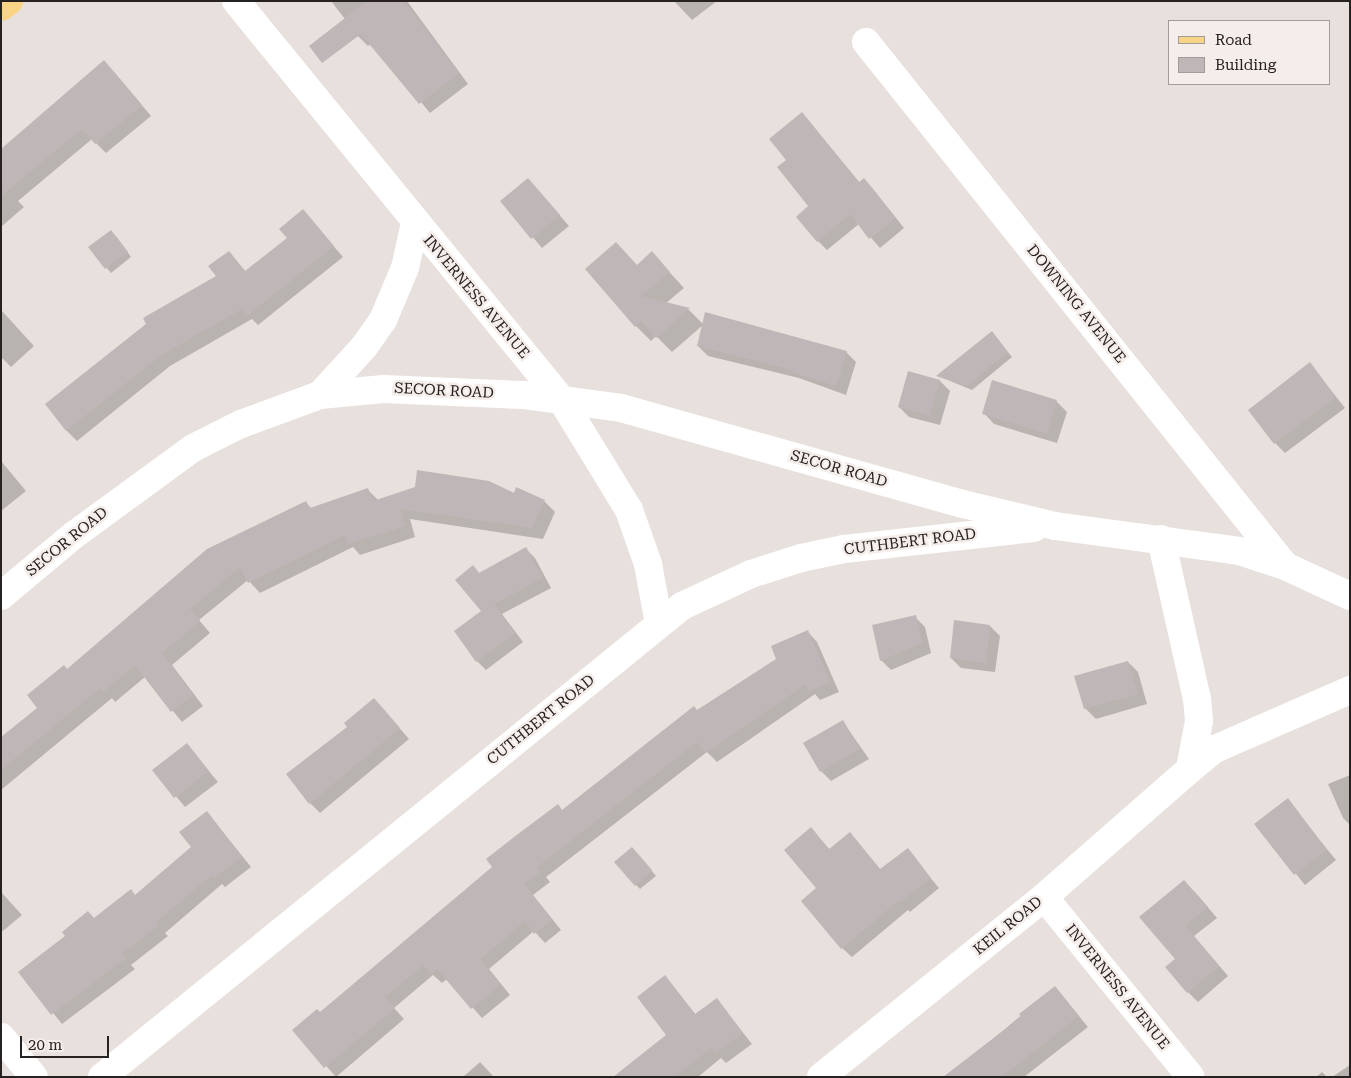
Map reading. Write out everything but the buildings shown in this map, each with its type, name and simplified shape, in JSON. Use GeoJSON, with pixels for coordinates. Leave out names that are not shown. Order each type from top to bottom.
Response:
{"type":"FeatureCollection","features":[{"type":"Feature","properties":{"kind":"main road"},"geometry":{"type":"LineString","coordinates":[[1,7],[9,1]]}},
{"type":"Feature","properties":{"kind":"street","name":"INVERNESS AVENUE"},"geometry":{"type":"LineString","coordinates":[[236,1],[415,223],[561,398],[629,510],[648,564],[659,624]]}},
{"type":"Feature","properties":{"kind":"street","name":"DOWNING AVENUE"},"geometry":{"type":"LineString","coordinates":[[866,42],[1285,566]]}},
{"type":"Feature","properties":{"kind":"street","name":"SECOR ROAD"},"geometry":{"type":"LineString","coordinates":[[320,395],[364,347],[383,320],[405,268],[415,223]]}},
{"type":"Feature","properties":{"kind":"street","name":"SECOR ROAD"},"geometry":{"type":"LineString","coordinates":[[1,596],[74,535],[193,448],[241,424],[320,395],[384,389],[561,398],[661,418],[963,504],[1055,526],[1240,551],[1285,566],[1350,596]]}},
{"type":"Feature","properties":{"kind":"street","name":"CUTHBERT ROAD"},"geometry":{"type":"LineString","coordinates":[[102,1077],[659,624],[709,591],[751,574],[801,558],[844,550],[1055,526]]}},
{"type":"Feature","properties":{"kind":"street"},"geometry":{"type":"LineString","coordinates":[[1161,539],[1197,699],[1200,721],[1190,769]]}},
{"type":"Feature","properties":{"kind":"street","name":"KEIL ROAD"},"geometry":{"type":"LineString","coordinates":[[821,1077],[1044,897],[1215,749],[1350,690]]}},
{"type":"Feature","properties":{"kind":"street","name":"INVERNESS AVENUE"},"geometry":{"type":"LineString","coordinates":[[1044,897],[1191,1077]]}},
{"type":"Feature","properties":{"kind":"street"},"geometry":{"type":"LineString","coordinates":[[1,1037],[34,1077]]}}]}
